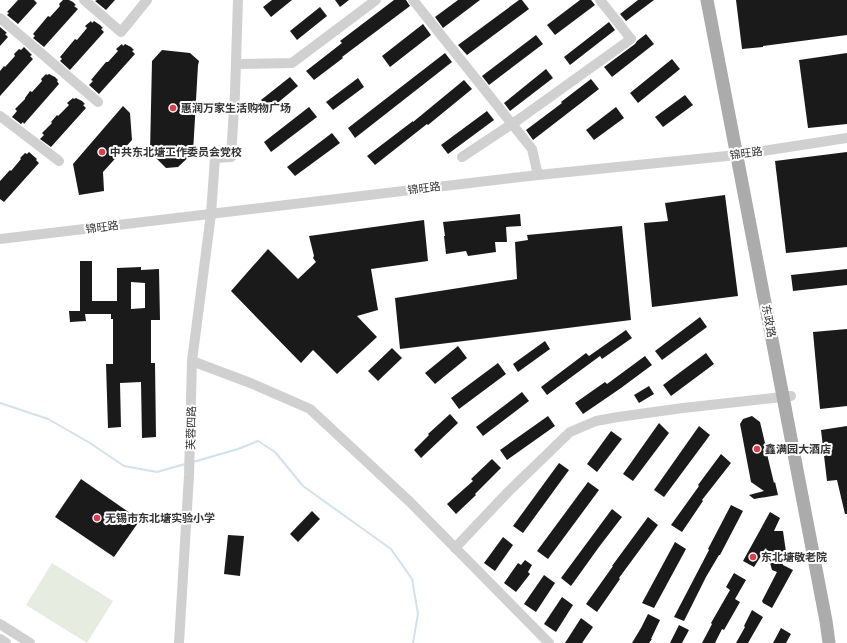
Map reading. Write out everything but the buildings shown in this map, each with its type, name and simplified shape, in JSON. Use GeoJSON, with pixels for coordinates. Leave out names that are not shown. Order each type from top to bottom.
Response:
{"type":"FeatureCollection","features":[{"type":"Feature","properties":{"kind":"main road","name":"东政路"},"geometry":{"type":"LineString","coordinates":[[707,0],[741,154]]}},
{"type":"Feature","properties":{"kind":"main road","name":"东政路"},"geometry":{"type":"LineString","coordinates":[[715,0],[741,154],[787,397],[829,643]]}},
{"type":"Feature","properties":{"kind":"main road","name":"东政路"},"geometry":{"type":"LineString","coordinates":[[787,397],[834,618],[837,643]]}},
{"type":"Feature","properties":{"kind":"street"},"geometry":{"type":"LineString","coordinates":[[84,0],[121,32],[147,0]]}},
{"type":"Feature","properties":{"kind":"street"},"geometry":{"type":"LineString","coordinates":[[238,0],[236,64],[292,63],[376,0]]}},
{"type":"Feature","properties":{"kind":"street"},"geometry":{"type":"LineString","coordinates":[[413,0],[532,149],[538,174]]}},
{"type":"Feature","properties":{"kind":"street"},"geometry":{"type":"LineString","coordinates":[[462,157],[512,124],[631,39],[600,0]]}},
{"type":"Feature","properties":{"kind":"street"},"geometry":{"type":"LineString","coordinates":[[0,18],[98,102]]}},
{"type":"Feature","properties":{"kind":"street","name":"芙蓉四路"},"geometry":{"type":"LineString","coordinates":[[179,643],[190,454],[192,361],[211,214],[215,158],[230,157],[236,64]]}},
{"type":"Feature","properties":{"kind":"street"},"geometry":{"type":"LineString","coordinates":[[0,116],[60,161]]}},
{"type":"Feature","properties":{"kind":"street","name":"锦旺路"},"geometry":{"type":"LineString","coordinates":[[0,239],[538,174],[741,154],[847,138]]}},
{"type":"Feature","properties":{"kind":"street"},"geometry":{"type":"LineString","coordinates":[[192,361],[253,384],[310,409],[410,502],[549,643]]}},
{"type":"Feature","properties":{"kind":"street"},"geometry":{"type":"LineString","coordinates":[[455,548],[508,492],[570,432],[596,421],[618,417],[683,408],[787,397]]}},
{"type":"Feature","properties":{"kind":"street"},"geometry":{"type":"LineString","coordinates":[[0,624],[30,643]]}},
{"type":"Feature","properties":{"kind":"street"},"geometry":{"type":"LineString","coordinates":[[0,639],[6,643]]}},
{"type":"Feature","properties":{"kind":"shaded area"},"geometry":{"type":"Polygon","coordinates":[[[52,563],[113,601],[87,643],[26,605],[52,563]]]}},
{"type":"Feature","properties":{"kind":"waterway"},"geometry":{"type":"LineString","coordinates":[[0,403],[48,419],[90,443],[124,466],[157,472],[185,464]]}},
{"type":"Feature","properties":{"kind":"waterway"},"geometry":{"type":"LineString","coordinates":[[193,462],[238,449],[258,441],[275,452],[303,486],[391,549],[412,579],[418,614],[413,643]]}},
{"type":"Feature","properties":{"kind":"place","name":"惠润万家生活购物广场"},"geometry":{"type":"Point","coordinates":[173,108]}},
{"type":"Feature","properties":{"kind":"place","name":"中共东北塘工作委员会党校"},"geometry":{"type":"Point","coordinates":[102,152]}},
{"type":"Feature","properties":{"kind":"place","name":"鑫满园大酒店"},"geometry":{"type":"Point","coordinates":[757,449]}},
{"type":"Feature","properties":{"kind":"place","name":"无锡市东北塘实验小学"},"geometry":{"type":"Point","coordinates":[97,518]}},
{"type":"Feature","properties":{"kind":"place","name":"东北塘敬老院"},"geometry":{"type":"Point","coordinates":[753,557]}}]}
